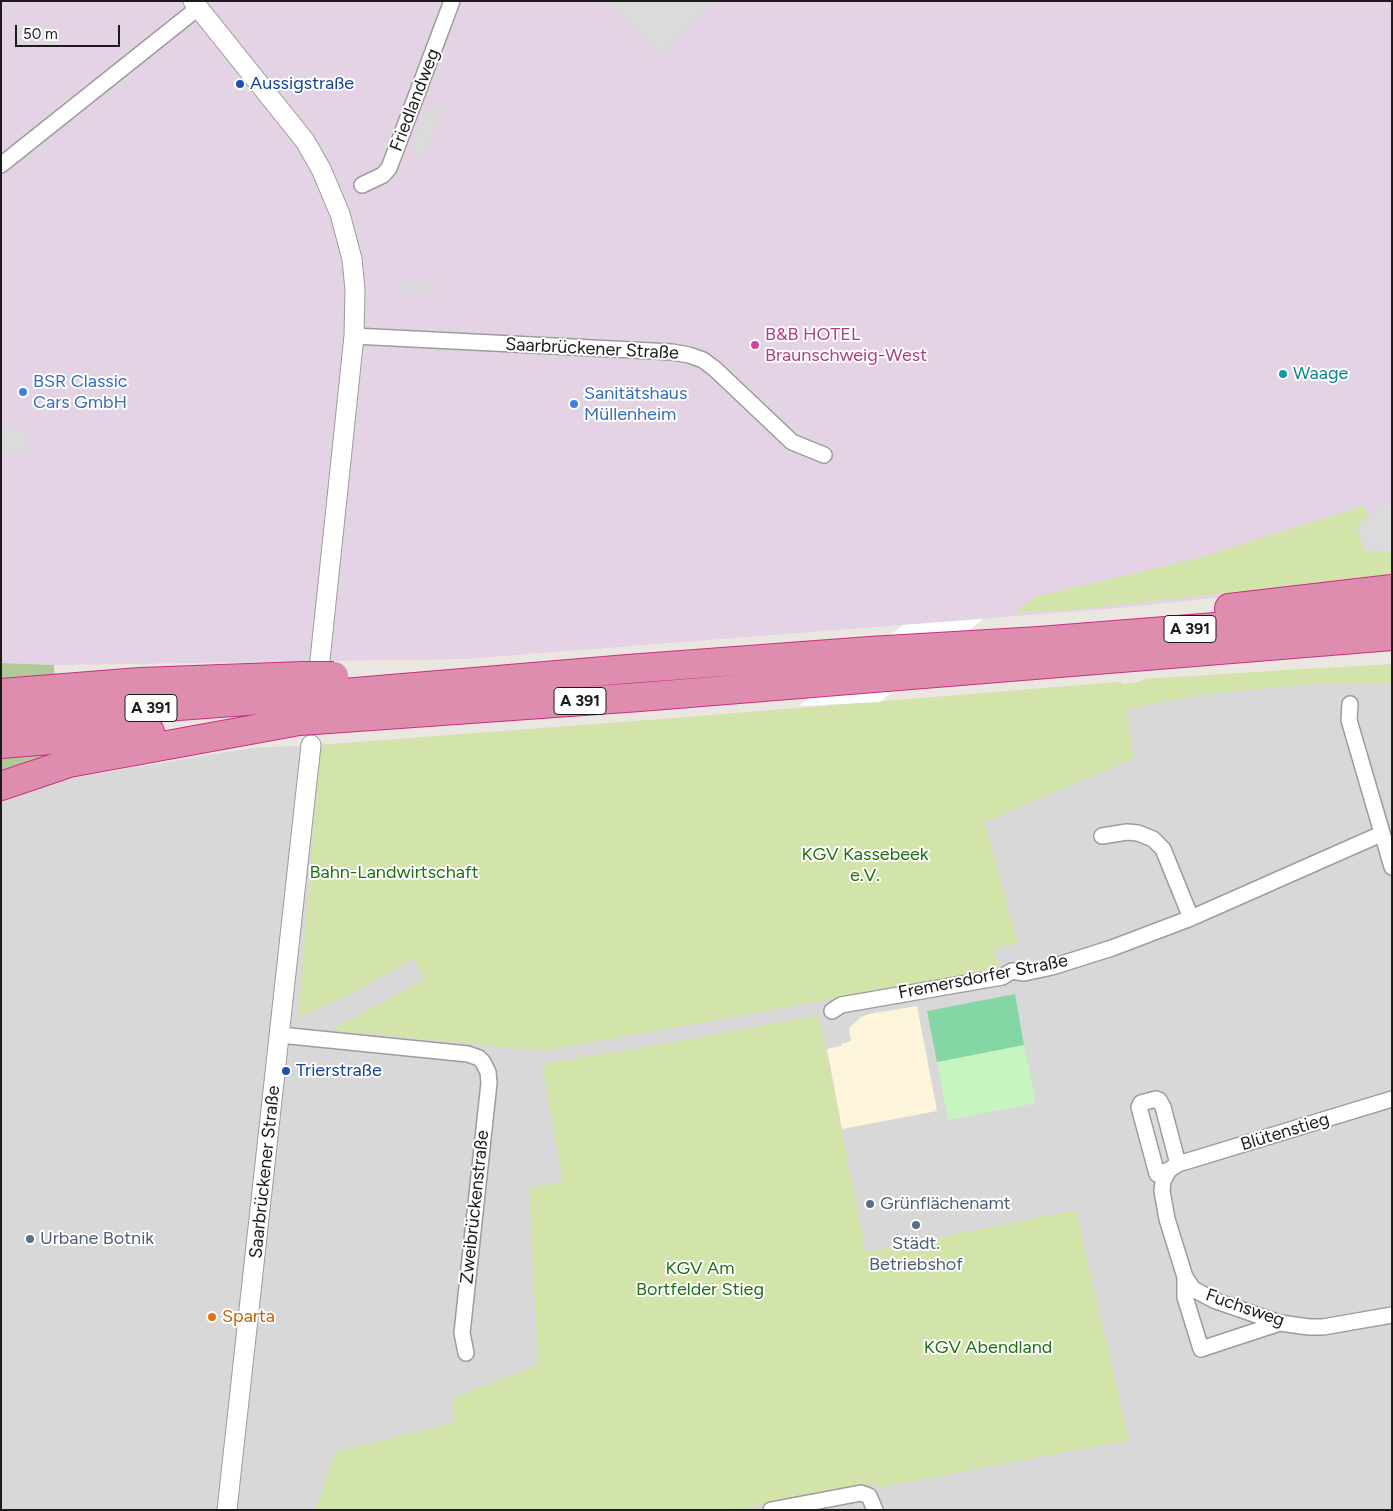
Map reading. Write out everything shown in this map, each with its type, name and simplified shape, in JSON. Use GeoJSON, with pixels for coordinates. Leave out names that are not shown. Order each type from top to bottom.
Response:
{"type":"FeatureCollection","features":[{"type":"Feature","properties":{"kind":"highway"},"geometry":{"type":"LineString","coordinates":[[988,643],[1057,628],[1392,589]]}},
{"type":"Feature","properties":{"kind":"highway","name":"A 391"},"geometry":{"type":"LineString","coordinates":[[1,719],[317,692],[870,651],[1039,641],[1392,613]]}},
{"type":"Feature","properties":{"kind":"highway","name":"A 391"},"geometry":{"type":"LineString","coordinates":[[1,744],[317,692],[830,682],[1392,636]]}},
{"type":"Feature","properties":{"kind":"highway"},"geometry":{"type":"LineString","coordinates":[[1298,643],[1392,653]]}},
{"type":"Feature","properties":{"kind":"highway"},"geometry":{"type":"LineString","coordinates":[[1,678],[140,682],[317,692]]}},
{"type":"Feature","properties":{"kind":"highway"},"geometry":{"type":"LineString","coordinates":[[1,693],[140,682]]}},
{"type":"Feature","properties":{"kind":"highway"},"geometry":{"type":"LineString","coordinates":[[1,786],[69,763],[317,692]]}},
{"type":"Feature","properties":{"kind":"street","name":"Friedlandweg"},"geometry":{"type":"LineString","coordinates":[[362,185],[379,178],[389,168],[452,1]]}},
{"type":"Feature","properties":{"kind":"street"},"geometry":{"type":"LineString","coordinates":[[1,165],[196,5],[305,141],[321,169],[340,214],[352,259],[355,290],[354,336],[317,692]]}},
{"type":"Feature","properties":{"kind":"street","name":"Saarbrückener Straße"},"geometry":{"type":"LineString","coordinates":[[354,336],[672,352],[689,355],[703,360],[715,369],[792,442],[824,455]]}},
{"type":"Feature","properties":{"kind":"street"},"geometry":{"type":"LineString","coordinates":[[1350,704],[1348,720],[1392,867]]}},
{"type":"Feature","properties":{"kind":"street","name":"Saarbrückener Straße"},"geometry":{"type":"LineString","coordinates":[[227,1510],[311,745]]}},
{"type":"Feature","properties":{"kind":"street"},"geometry":{"type":"LineString","coordinates":[[1102,836],[1138,832],[1153,839],[1163,849],[1191,918]]}},
{"type":"Feature","properties":{"kind":"street","name":"Fremersdorfer Straße"},"geometry":{"type":"LineString","coordinates":[[832,1011],[840,1005],[1002,977],[1012,971],[1024,974],[1052,967],[1134,940],[1191,918],[1381,834]]}},
{"type":"Feature","properties":{"kind":"street","name":"Zweibrückenstraße"},"geometry":{"type":"LineString","coordinates":[[280,1035],[468,1054],[479,1058],[483,1062],[488,1072],[488,1083],[462,1332],[466,1353]]}},
{"type":"Feature","properties":{"kind":"street","name":"Blütenstieg"},"geometry":{"type":"LineString","coordinates":[[1173,1167],[1392,1099]]}},
{"type":"Feature","properties":{"kind":"street","name":"Fuchsweg"},"geometry":{"type":"LineString","coordinates":[[1173,1167],[1163,1181],[1162,1192],[1167,1218],[1185,1277],[1193,1289],[1216,1301],[1280,1323],[1309,1327],[1323,1327],[1392,1315]]}},
{"type":"Feature","properties":{"kind":"street"},"geometry":{"type":"LineString","coordinates":[[1185,1277],[1185,1297],[1201,1349],[1280,1323]]}},
{"type":"Feature","properties":{"kind":"street"},"geometry":{"type":"LineString","coordinates":[[771,1510],[861,1493],[870,1496],[875,1510]]}},
{"type":"Feature","properties":{"kind":"shaded area"},"geometry":{"type":"Polygon","coordinates":[[[1,1],[1392,1],[1392,579],[1119,608],[465,659],[54,665],[1,663],[1,1]]]}},
{"type":"Feature","properties":{"kind":"shaded area"},"geometry":{"type":"Polygon","coordinates":[[[604,1],[714,1],[660,56],[604,1]]]}},
{"type":"Feature","properties":{"kind":"shaded area"},"geometry":{"type":"Polygon","coordinates":[[[438,102],[443,110],[422,159],[411,149],[424,115],[438,102]]]}},
{"type":"Feature","properties":{"kind":"shaded area"},"geometry":{"type":"Polygon","coordinates":[[[406,281],[438,282],[437,292],[405,291],[406,281]]]}},
{"type":"Feature","properties":{"kind":"shaded area"},"geometry":{"type":"Polygon","coordinates":[[[1,428],[29,432],[27,453],[1,450],[1,428]]]}},
{"type":"Feature","properties":{"kind":"shaded area"},"geometry":{"type":"Polygon","coordinates":[[[1392,504],[1392,551],[1365,551],[1357,528],[1369,515],[1392,504]]]}},
{"type":"Feature","properties":{"kind":"shaded area"},"geometry":{"type":"Polygon","coordinates":[[[1392,664],[1392,1510],[1,1510],[1,800],[56,781],[251,748],[346,743],[663,719],[1120,682],[1124,684],[1141,682],[1144,679],[1392,664]]]}},
{"type":"Feature","properties":{"kind":"shaded area"},"geometry":{"type":"Polygon","coordinates":[[[917,1006],[937,1111],[842,1129],[827,1049],[841,1046],[841,1044],[851,1041],[849,1028],[861,1017],[917,1006]]]}},
{"type":"Feature","properties":{"kind":"shaded area"},"geometry":{"type":"Polygon","coordinates":[[[1158,1109],[1170,1155],[1159,1158],[1147,1112],[1158,1109]]]}},
{"type":"Feature","properties":{"kind":"shaded area"},"geometry":{"type":"Polygon","coordinates":[[[1236,1311],[1243,1330],[1206,1342],[1200,1323],[1236,1311]]]}},
{"type":"Feature","properties":{"kind":"green space"},"geometry":{"type":"Polygon","coordinates":[[[1363,506],[1369,515],[1357,528],[1365,550],[1392,553],[1392,577],[1328,582],[1073,610],[1015,613],[1034,597],[1194,559],[1363,506]]]}},
{"type":"Feature","properties":{"kind":"green space"},"geometry":{"type":"Polygon","coordinates":[[[1,663],[54,665],[56,781],[1,800],[1,663]]]}},
{"type":"Feature","properties":{"kind":"green space"},"geometry":{"type":"Polygon","coordinates":[[[1392,665],[1392,683],[1311,684],[1207,694],[1126,709],[1134,758],[985,822],[1018,943],[994,949],[999,969],[543,1051],[332,1030],[425,979],[414,959],[356,991],[298,1018],[319,745],[1120,682],[1124,684],[1141,682],[1144,679],[1392,665]]]}},
{"type":"Feature","properties":{"kind":"green space"},"geometry":{"type":"Polygon","coordinates":[[[1015,994],[1024,1045],[937,1062],[927,1011],[1015,994]]]}},
{"type":"Feature","properties":{"kind":"green space","name":"KGV Am Bortfelder Stieg"},"geometry":{"type":"Polygon","coordinates":[[[819,1015],[866,1252],[1076,1210],[1129,1440],[878,1488],[876,1483],[735,1510],[315,1510],[335,1452],[453,1423],[454,1398],[538,1365],[529,1188],[563,1182],[542,1064],[819,1015]]]}},
{"type":"Feature","properties":{"kind":"green space"},"geometry":{"type":"Polygon","coordinates":[[[1024,1045],[1036,1103],[948,1120],[937,1062],[1024,1045]]]}},
{"type":"Feature","properties":{"kind":"pier"},"geometry":{"type":"Polygon","coordinates":[[[983,619],[880,702],[799,706],[903,625],[983,619]]]}},
{"type":"Feature","properties":{"kind":"place","name":"Aussigstraße"},"geometry":{"type":"Point","coordinates":[240,84]}},
{"type":"Feature","properties":{"kind":"place","name":"B&B HOTEL Braunschweig-West"},"geometry":{"type":"Point","coordinates":[755,345]}},
{"type":"Feature","properties":{"kind":"place","name":"Waage"},"geometry":{"type":"Point","coordinates":[1283,374]}},
{"type":"Feature","properties":{"kind":"place","name":"BSR Classic Cars GmbH"},"geometry":{"type":"Point","coordinates":[23,392]}},
{"type":"Feature","properties":{"kind":"place","name":"Sanitätshaus Müllenheim"},"geometry":{"type":"Point","coordinates":[574,404]}},
{"type":"Feature","properties":{"kind":"place","name":"Trierstraße"},"geometry":{"type":"Point","coordinates":[286,1071]}},
{"type":"Feature","properties":{"kind":"place","name":"Grünflächenamt"},"geometry":{"type":"Point","coordinates":[870,1204]}},
{"type":"Feature","properties":{"kind":"place","name":"Städt. Betriebshof"},"geometry":{"type":"Point","coordinates":[916,1225]}},
{"type":"Feature","properties":{"kind":"place","name":"Urbane Botnik"},"geometry":{"type":"Point","coordinates":[30,1239]}},
{"type":"Feature","properties":{"kind":"place","name":"Sparta"},"geometry":{"type":"Point","coordinates":[212,1317]}},
{"type":"Feature","properties":{"kind":"park label","name":"KGV Kassebeek e.V."},"geometry":{"type":"Point","coordinates":[865,865]}},
{"type":"Feature","properties":{"kind":"park label","name":"Bahn-Landwirtschaft"},"geometry":{"type":"Point","coordinates":[394,873]}},
{"type":"Feature","properties":{"kind":"park label","name":"KGV Abendland"},"geometry":{"type":"Point","coordinates":[988,1348]}}]}
